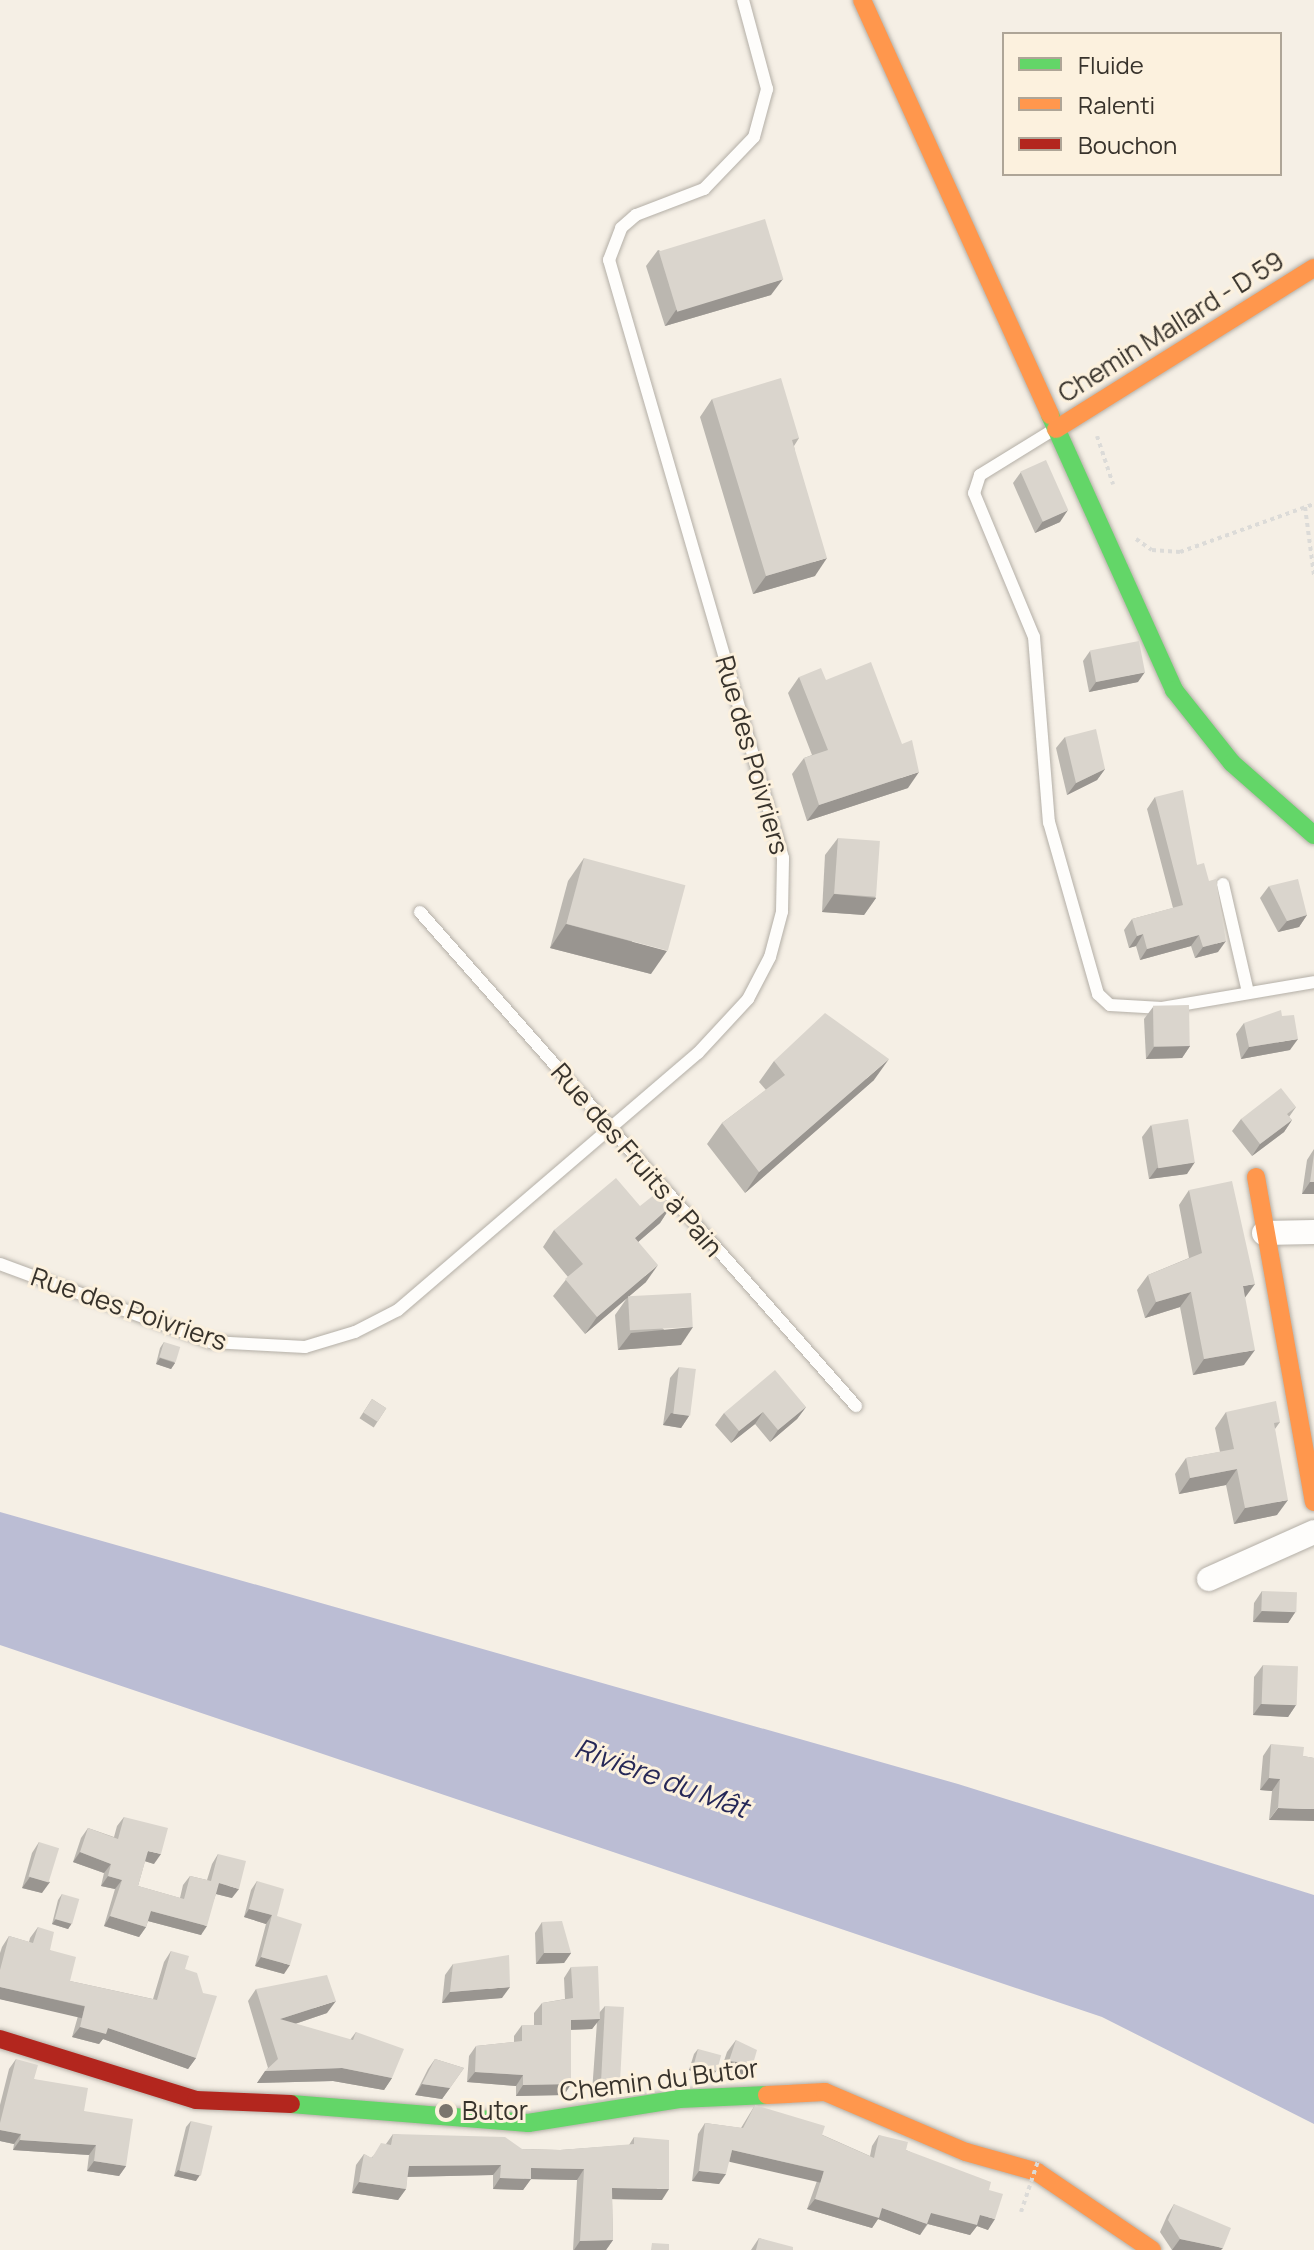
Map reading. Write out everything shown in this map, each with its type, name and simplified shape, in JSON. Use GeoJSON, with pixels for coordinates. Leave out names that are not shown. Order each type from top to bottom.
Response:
{"type":"FeatureCollection","features":[{"type":"Feature","properties":{"kind":"street"},"geometry":{"type":"LineString","coordinates":[[862,0],[1174,690],[1232,763],[1314,835]]}},
{"type":"Feature","properties":{"kind":"street","name":"Chemin Mallard - D 59"},"geometry":{"type":"LineString","coordinates":[[1056,429],[1314,268]]}},
{"type":"Feature","properties":{"kind":"street"},"geometry":{"type":"LineString","coordinates":[[1256,1177],[1314,1502]]}},
{"type":"Feature","properties":{"kind":"street"},"geometry":{"type":"LineString","coordinates":[[1264,1233],[1314,1232]]}},
{"type":"Feature","properties":{"kind":"street"},"geometry":{"type":"LineString","coordinates":[[1209,1579],[1314,1532]]}},
{"type":"Feature","properties":{"kind":"street","name":"Chemin du Butor"},"geometry":{"type":"LineString","coordinates":[[0,2039],[196,2100],[369,2108],[465,2123],[528,2123],[679,2099],[825,2092],[1061,2184],[1152,2250]]}},
{"type":"Feature","properties":{"kind":"lane","name":"Rue des Poivriers"},"geometry":{"type":"LineString","coordinates":[[0,1264],[211,1342],[305,1347],[398,1310],[607,1127],[698,1053],[748,999],[770,957],[782,912],[783,858],[609,260],[621,228],[704,189],[754,137],[767,89],[743,0]]}},
{"type":"Feature","properties":{"kind":"lane"},"geometry":{"type":"LineString","coordinates":[[1056,429],[980,475],[974,493],[1034,637],[1049,822],[1098,994],[1110,1005],[1162,1008],[1314,982]]}},
{"type":"Feature","properties":{"kind":"lane"},"geometry":{"type":"LineString","coordinates":[[1223,884],[1248,992]]}},
{"type":"Feature","properties":{"kind":"lane","name":"Rue des Fruits à Pain"},"geometry":{"type":"LineString","coordinates":[[420,912],[856,1406]]}},
{"type":"Feature","properties":{"kind":"path"},"geometry":{"type":"LineString","coordinates":[[1089,411],[1116,492]]}},
{"type":"Feature","properties":{"kind":"path"},"geometry":{"type":"LineString","coordinates":[[1129,533],[1152,550],[1180,552],[1314,504]]}},
{"type":"Feature","properties":{"kind":"path"},"geometry":{"type":"LineString","coordinates":[[1305,507],[1314,575]]}},
{"type":"Feature","properties":{"kind":"path"},"geometry":{"type":"LineString","coordinates":[[1021,2212],[1038,2161]]}},
{"type":"Feature","properties":{"kind":"water","name":"Rivière du Mât"},"geometry":{"type":"Polygon","coordinates":[[[0,1512],[958,1784],[1314,1895],[1314,2124],[1102,2017],[0,1645],[0,1512]]]}},
{"type":"Feature","properties":{"kind":"building"},"geometry":{"type":"Polygon","coordinates":[[[765,219],[783,279],[677,312],[659,251],[765,219]]]}},
{"type":"Feature","properties":{"kind":"building"},"geometry":{"type":"Polygon","coordinates":[[[781,378],[799,438],[792,440],[827,558],[766,576],[712,399],[781,378]]]}},
{"type":"Feature","properties":{"kind":"building"},"geometry":{"type":"Polygon","coordinates":[[[1046,460],[1068,510],[1043,522],[1020,471],[1046,460]]]}},
{"type":"Feature","properties":{"kind":"building"},"geometry":{"type":"Polygon","coordinates":[[[1139,641],[1145,672],[1096,682],[1090,651],[1139,641]]]}},
{"type":"Feature","properties":{"kind":"building"},"geometry":{"type":"Polygon","coordinates":[[[871,662],[902,744],[912,740],[919,772],[819,805],[804,758],[828,750],[799,677],[821,668],[826,680],[871,662]]]}},
{"type":"Feature","properties":{"kind":"building"},"geometry":{"type":"Polygon","coordinates":[[[1096,729],[1105,769],[1076,783],[1065,737],[1096,729]]]}},
{"type":"Feature","properties":{"kind":"building"},"geometry":{"type":"Polygon","coordinates":[[[1183,790],[1197,865],[1204,863],[1209,881],[1216,879],[1226,941],[1203,947],[1199,935],[1147,949],[1143,934],[1137,936],[1132,919],[1183,905],[1155,797],[1183,790]]]}},
{"type":"Feature","properties":{"kind":"building"},"geometry":{"type":"Polygon","coordinates":[[[838,838],[880,841],[876,897],[834,894],[838,838]]]}},
{"type":"Feature","properties":{"kind":"building"},"geometry":{"type":"Polygon","coordinates":[[[584,858],[685,885],[668,951],[566,924],[584,858]]]}},
{"type":"Feature","properties":{"kind":"building"},"geometry":{"type":"Polygon","coordinates":[[[1298,879],[1307,915],[1287,921],[1269,886],[1298,879]]]}},
{"type":"Feature","properties":{"kind":"building"},"geometry":{"type":"Polygon","coordinates":[[[1189,1005],[1190,1046],[1154,1047],[1153,1006],[1189,1005]]]}},
{"type":"Feature","properties":{"kind":"building"},"geometry":{"type":"Polygon","coordinates":[[[1281,1010],[1282,1016],[1294,1015],[1298,1039],[1249,1047],[1244,1023],[1281,1010]]]}},
{"type":"Feature","properties":{"kind":"building"},"geometry":{"type":"Polygon","coordinates":[[[825,1013],[889,1059],[759,1172],[722,1123],[785,1075],[774,1061],[825,1013]]]}},
{"type":"Feature","properties":{"kind":"building"},"geometry":{"type":"Polygon","coordinates":[[[1281,1088],[1296,1107],[1287,1114],[1292,1120],[1260,1144],[1241,1119],[1281,1088]]]}},
{"type":"Feature","properties":{"kind":"building"},"geometry":{"type":"Polygon","coordinates":[[[1188,1119],[1195,1162],[1158,1168],[1151,1125],[1188,1119]]]}},
{"type":"Feature","properties":{"kind":"building"},"geometry":{"type":"Polygon","coordinates":[[[1314,1154],[1314,1182],[1310,1182],[1314,1154]]]}},
{"type":"Feature","properties":{"kind":"building"},"geometry":{"type":"Polygon","coordinates":[[[616,1178],[640,1206],[659,1191],[671,1206],[635,1238],[658,1265],[597,1317],[565,1279],[583,1264],[554,1230],[616,1178]]]}},
{"type":"Feature","properties":{"kind":"building"},"geometry":{"type":"Polygon","coordinates":[[[1232,1181],[1255,1284],[1243,1286],[1255,1350],[1204,1359],[1191,1292],[1156,1302],[1148,1275],[1202,1253],[1189,1190],[1232,1181]]]}},
{"type":"Feature","properties":{"kind":"building"},"geometry":{"type":"Polygon","coordinates":[[[691,1293],[693,1327],[630,1330],[628,1296],[691,1293]]]}},
{"type":"Feature","properties":{"kind":"building"},"geometry":{"type":"Polygon","coordinates":[[[164,1342],[180,1347],[176,1362],[159,1357],[164,1342]]]}},
{"type":"Feature","properties":{"kind":"building"},"geometry":{"type":"Polygon","coordinates":[[[679,1367],[696,1369],[690,1416],[673,1414],[679,1367]]]}},
{"type":"Feature","properties":{"kind":"building"},"geometry":{"type":"Polygon","coordinates":[[[775,1370],[806,1407],[778,1430],[763,1412],[739,1431],[724,1413],[775,1370]]]}},
{"type":"Feature","properties":{"kind":"building"},"geometry":{"type":"Polygon","coordinates":[[[372,1399],[386,1408],[378,1422],[363,1412],[372,1399]]]}},
{"type":"Feature","properties":{"kind":"building"},"geometry":{"type":"Polygon","coordinates":[[[1276,1401],[1280,1422],[1274,1423],[1288,1500],[1245,1508],[1237,1469],[1190,1478],[1186,1458],[1234,1449],[1226,1412],[1276,1401]]]}},
{"type":"Feature","properties":{"kind":"building"},"geometry":{"type":"Polygon","coordinates":[[[1262,1591],[1297,1592],[1296,1612],[1261,1611],[1262,1591]]]}},
{"type":"Feature","properties":{"kind":"building"},"geometry":{"type":"Polygon","coordinates":[[[1263,1665],[1298,1666],[1297,1705],[1262,1704],[1263,1665]]]}},
{"type":"Feature","properties":{"kind":"building"},"geometry":{"type":"Polygon","coordinates":[[[1271,1744],[1304,1747],[1303,1756],[1314,1758],[1314,1809],[1278,1808],[1280,1779],[1269,1778],[1271,1744]]]}},
{"type":"Feature","properties":{"kind":"building"},"geometry":{"type":"Polygon","coordinates":[[[124,1817],[168,1828],[161,1854],[148,1851],[138,1886],[184,1899],[190,1876],[211,1881],[218,1854],[246,1861],[239,1889],[219,1883],[207,1926],[151,1911],[146,1927],[110,1916],[122,1880],[108,1876],[111,1864],[80,1852],[88,1828],[118,1839],[124,1817]]]}},
{"type":"Feature","properties":{"kind":"building"},"geometry":{"type":"Polygon","coordinates":[[[39,1842],[59,1848],[49,1883],[28,1876],[39,1842]]]}},
{"type":"Feature","properties":{"kind":"building"},"geometry":{"type":"Polygon","coordinates":[[[257,1881],[284,1889],[277,1916],[302,1924],[290,1965],[261,1957],[272,1915],[249,1909],[257,1881]]]}},
{"type":"Feature","properties":{"kind":"building"},"geometry":{"type":"Polygon","coordinates":[[[62,1894],[79,1899],[72,1924],[55,1919],[62,1894]]]}},
{"type":"Feature","properties":{"kind":"building"},"geometry":{"type":"Polygon","coordinates":[[[562,1921],[571,1953],[544,1953],[542,1922],[562,1921]]]}},
{"type":"Feature","properties":{"kind":"building"},"geometry":{"type":"Polygon","coordinates":[[[38,1927],[54,1932],[50,1950],[76,1957],[70,1981],[157,2000],[171,1951],[189,1956],[185,1969],[197,1973],[203,1993],[217,1996],[196,2058],[108,2028],[106,2034],[80,2027],[85,2006],[0,1987],[0,1970],[9,1936],[33,1943],[38,1927]]]}},
{"type":"Feature","properties":{"kind":"building"},"geometry":{"type":"Polygon","coordinates":[[[509,1955],[510,1987],[450,1992],[453,1964],[509,1955]]]}},
{"type":"Feature","properties":{"kind":"building"},"geometry":{"type":"Polygon","coordinates":[[[598,1966],[600,2019],[571,2020],[571,2084],[523,2085],[523,2075],[475,2072],[476,2046],[522,2041],[522,2025],[542,2025],[542,2003],[573,1998],[571,1967],[598,1966]]]}},
{"type":"Feature","properties":{"kind":"building"},"geometry":{"type":"Polygon","coordinates":[[[327,1975],[336,2001],[280,2019],[353,2040],[356,2032],[404,2049],[392,2078],[342,2068],[265,2071],[278,2059],[256,1989],[327,1975]]]}},
{"type":"Feature","properties":{"kind":"building"},"geometry":{"type":"Polygon","coordinates":[[[605,2006],[624,2007],[620,2083],[601,2082],[605,2006]]]}},
{"type":"Feature","properties":{"kind":"building"},"geometry":{"type":"Polygon","coordinates":[[[736,2040],[757,2050],[753,2064],[729,2061],[736,2040]]]}},
{"type":"Feature","properties":{"kind":"building"},"geometry":{"type":"Polygon","coordinates":[[[698,2049],[721,2055],[717,2071],[694,2064],[698,2049]]]}},
{"type":"Feature","properties":{"kind":"building"},"geometry":{"type":"Polygon","coordinates":[[[16,2059],[38,2065],[34,2079],[88,2088],[84,2111],[133,2119],[126,2166],[94,2161],[96,2145],[20,2140],[21,2134],[0,2130],[16,2059]]]}},
{"type":"Feature","properties":{"kind":"building"},"geometry":{"type":"Polygon","coordinates":[[[435,2059],[464,2068],[450,2088],[422,2084],[435,2059]]]}},
{"type":"Feature","properties":{"kind":"building"},"geometry":{"type":"Polygon","coordinates":[[[755,2105],[825,2126],[822,2135],[874,2158],[879,2135],[908,2142],[906,2150],[991,2182],[989,2190],[1003,2194],[995,2219],[980,2215],[977,2225],[931,2213],[927,2224],[882,2208],[879,2218],[815,2199],[824,2171],[732,2150],[726,2174],[699,2171],[705,2123],[743,2128],[755,2105]]]}},
{"type":"Feature","properties":{"kind":"building"},"geometry":{"type":"Polygon","coordinates":[[[191,2121],[212,2126],[201,2176],[180,2171],[191,2121]]]}},
{"type":"Feature","properties":{"kind":"building"},"geometry":{"type":"Polygon","coordinates":[[[393,2134],[505,2137],[522,2149],[560,2150],[634,2144],[634,2137],[669,2140],[669,2189],[612,2188],[613,2240],[580,2241],[584,2169],[531,2168],[531,2179],[500,2178],[501,2165],[409,2166],[406,2189],[359,2182],[364,2154],[372,2158],[381,2143],[391,2145],[393,2134]]]}},
{"type":"Feature","properties":{"kind":"building"},"geometry":{"type":"Polygon","coordinates":[[[1174,2204],[1231,2228],[1223,2248],[1180,2239],[1168,2220],[1174,2204]]]}},
{"type":"Feature","properties":{"kind":"building"},"geometry":{"type":"Polygon","coordinates":[[[759,2238],[793,2247],[793,2250],[756,2250],[759,2238]]]}},
{"type":"Feature","properties":{"kind":"building"},"geometry":{"type":"Polygon","coordinates":[[[652,2243],[669,2244],[669,2250],[651,2250],[652,2243]]]}},
{"type":"Feature","properties":{"kind":"traffic: fast"},"geometry":{"type":"LineString","coordinates":[[1050,415],[1174,690],[1232,763],[1314,835]]}},
{"type":"Feature","properties":{"kind":"traffic: fast"},"geometry":{"type":"LineString","coordinates":[[291,2104],[528,2123],[679,2099],[767,2095]]}},
{"type":"Feature","properties":{"kind":"traffic: slow"},"geometry":{"type":"LineString","coordinates":[[862,0],[1050,415]]}},
{"type":"Feature","properties":{"kind":"traffic: slow"},"geometry":{"type":"LineString","coordinates":[[1056,429],[1314,268]]}},
{"type":"Feature","properties":{"kind":"traffic: slow"},"geometry":{"type":"LineString","coordinates":[[1256,1177],[1314,1502]]}},
{"type":"Feature","properties":{"kind":"traffic: slow"},"geometry":{"type":"LineString","coordinates":[[767,2095],[825,2092],[966,2152],[1037,2172],[1152,2250]]}},
{"type":"Feature","properties":{"kind":"traffic: jam"},"geometry":{"type":"LineString","coordinates":[[0,2039],[196,2100],[291,2104]]}},
{"type":"Feature","properties":{"kind":"place","name":"Butor"},"geometry":{"type":"Point","coordinates":[446,2111]}}]}
